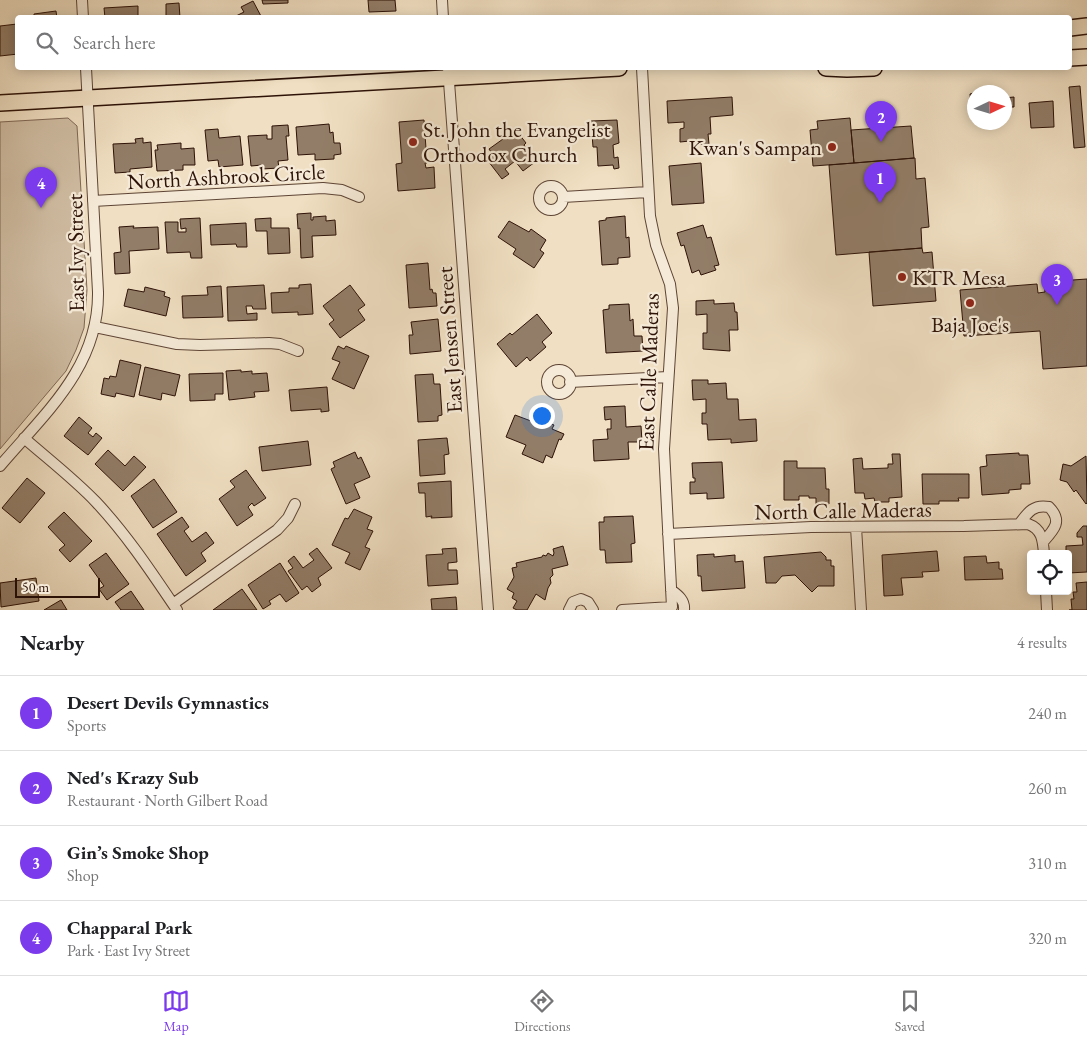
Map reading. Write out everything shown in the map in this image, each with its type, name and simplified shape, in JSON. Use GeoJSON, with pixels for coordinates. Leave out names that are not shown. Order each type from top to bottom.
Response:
{"type":"FeatureCollection","features":[{"type":"Feature","properties":{"kind":"main road"},"geometry":{"type":"LineString","coordinates":[[1072,28],[1087,26]]}},
{"type":"Feature","properties":{"kind":"main road"},"geometry":{"type":"LineString","coordinates":[[1072,58],[1087,57]]}},
{"type":"Feature","properties":{"kind":"main road"},"geometry":{"type":"LineString","coordinates":[[0,103],[448,72],[533,70]]}},
{"type":"Feature","properties":{"kind":"street"},"geometry":{"type":"LineString","coordinates":[[82,0],[83,15]]}},
{"type":"Feature","properties":{"kind":"street"},"geometry":{"type":"LineString","coordinates":[[442,0],[444,15]]}},
{"type":"Feature","properties":{"kind":"street","name":"East Ivy Street"},"geometry":{"type":"LineString","coordinates":[[0,466],[72,381],[86,354],[95,327],[98,292],[86,70]]}},
{"type":"Feature","properties":{"kind":"street","name":"East Calle Maderas"},"geometry":{"type":"LineString","coordinates":[[622,610],[672,607],[664,449],[672,296],[653,235],[648,192],[642,70]]}},
{"type":"Feature","properties":{"kind":"street","name":"East Jensen Street"},"geometry":{"type":"LineString","coordinates":[[448,72],[488,610]]}},
{"type":"Feature","properties":{"kind":"street","name":"North Ashbrook Circle"},"geometry":{"type":"LineString","coordinates":[[93,201],[323,188],[342,190],[359,197]]}},
{"type":"Feature","properties":{"kind":"street"},"geometry":{"type":"LineString","coordinates":[[563,197],[648,192]]}},
{"type":"Feature","properties":{"kind":"street"},"geometry":{"type":"LineString","coordinates":[[95,327],[177,344],[268,343],[280,344],[298,351]]}},
{"type":"Feature","properties":{"kind":"street"},"geometry":{"type":"LineString","coordinates":[[570,382],[668,377]]}},
{"type":"Feature","properties":{"kind":"street"},"geometry":{"type":"LineString","coordinates":[[24,438],[96,501],[125,536],[175,607],[277,530],[288,518],[295,504]]}},
{"type":"Feature","properties":{"kind":"street"},"geometry":{"type":"LineString","coordinates":[[1043,542],[1054,530],[1056,524],[1056,516],[1049,507],[1043,506],[1028,511],[1020,523],[1036,527],[1040,533],[1044,550]]}},
{"type":"Feature","properties":{"kind":"street","name":"North Calle Maderas"},"geometry":{"type":"LineString","coordinates":[[668,534],[1020,523]]}},
{"type":"Feature","properties":{"kind":"street"},"geometry":{"type":"LineString","coordinates":[[856,527],[862,610]]}},
{"type":"Feature","properties":{"kind":"street"},"geometry":{"type":"LineString","coordinates":[[671,590],[680,597],[684,610]]}},
{"type":"Feature","properties":{"kind":"street"},"geometry":{"type":"LineString","coordinates":[[1046,595],[1047,610]]}},
{"type":"Feature","properties":{"kind":"street"},"geometry":{"type":"LineString","coordinates":[[569,610],[573,602],[581,599],[588,602],[593,610]]}},
{"type":"Feature","properties":{"kind":"shaded area"},"geometry":{"type":"Polygon","coordinates":[[[68,118],[77,126],[87,290],[84,328],[66,371],[0,449],[0,122],[68,118]]]}},
{"type":"Feature","properties":{"kind":"building"},"geometry":{"type":"Polygon","coordinates":[[[262,0],[288,0],[288,3],[263,4],[262,0]]]}},
{"type":"Feature","properties":{"kind":"building"},"geometry":{"type":"Polygon","coordinates":[[[368,0],[395,0],[396,11],[369,12],[368,0]]]}},
{"type":"Feature","properties":{"kind":"building"},"geometry":{"type":"Polygon","coordinates":[[[253,1],[260,15],[238,15],[244,12],[241,7],[253,1]]]}},
{"type":"Feature","properties":{"kind":"building"},"geometry":{"type":"Polygon","coordinates":[[[179,3],[180,15],[166,15],[166,4],[179,3]]]}},
{"type":"Feature","properties":{"kind":"building"},"geometry":{"type":"Polygon","coordinates":[[[138,6],[138,15],[105,15],[104,8],[138,6]]]}},
{"type":"Feature","properties":{"kind":"building"},"geometry":{"type":"Polygon","coordinates":[[[56,11],[57,15],[34,15],[56,11]]]}},
{"type":"Feature","properties":{"kind":"building"},"geometry":{"type":"Polygon","coordinates":[[[15,24],[15,54],[0,56],[0,26],[15,24]]]}},
{"type":"Feature","properties":{"kind":"building"},"geometry":{"type":"Polygon","coordinates":[[[1080,86],[1085,147],[1074,148],[1069,87],[1080,86]]]}},
{"type":"Feature","properties":{"kind":"building"},"geometry":{"type":"Polygon","coordinates":[[[732,97],[733,115],[710,117],[711,134],[708,134],[709,144],[690,145],[690,141],[680,142],[680,129],[684,128],[684,122],[668,123],[667,101],[732,97]]]}},
{"type":"Feature","properties":{"kind":"building"},"geometry":{"type":"Polygon","coordinates":[[[1012,97],[1014,97],[1014,107],[1012,107],[1012,97]]]}},
{"type":"Feature","properties":{"kind":"building"},"geometry":{"type":"Polygon","coordinates":[[[1053,101],[1054,127],[1031,128],[1029,103],[1053,101]]]}},
{"type":"Feature","properties":{"kind":"building","name":"Kwan's Sampan"},"geometry":{"type":"Polygon","coordinates":[[[850,118],[854,163],[813,166],[810,130],[818,129],[817,121],[850,118]]]}},
{"type":"Feature","properties":{"kind":"building","name":"St. John the Evangelist Orthodox Church"},"geometry":{"type":"Polygon","coordinates":[[[424,120],[427,163],[425,163],[426,168],[434,167],[435,188],[398,191],[396,164],[402,163],[399,122],[424,120]]]}},
{"type":"Feature","properties":{"kind":"building"},"geometry":{"type":"Polygon","coordinates":[[[617,120],[619,143],[613,145],[614,158],[618,157],[619,168],[614,169],[613,165],[598,166],[597,147],[593,147],[591,121],[617,120]]]}},
{"type":"Feature","properties":{"kind":"building"},"geometry":{"type":"Polygon","coordinates":[[[329,124],[330,133],[333,132],[334,143],[340,143],[341,154],[334,155],[334,159],[315,160],[315,154],[298,155],[296,127],[329,124]]]}},
{"type":"Feature","properties":{"kind":"building"},"geometry":{"type":"Polygon","coordinates":[[[288,125],[289,136],[286,136],[288,160],[278,161],[279,168],[262,169],[262,165],[251,166],[248,136],[267,135],[267,139],[272,139],[272,126],[288,125]]]}},
{"type":"Feature","properties":{"kind":"building"},"geometry":{"type":"Polygon","coordinates":[[[911,126],[914,158],[854,163],[851,130],[911,126]]]}},
{"type":"Feature","properties":{"kind":"building"},"geometry":{"type":"Polygon","coordinates":[[[511,128],[526,143],[524,145],[535,162],[523,171],[515,161],[505,169],[509,174],[502,179],[485,157],[491,152],[489,149],[503,139],[500,136],[511,128]]]}},
{"type":"Feature","properties":{"kind":"building"},"geometry":{"type":"Polygon","coordinates":[[[218,129],[219,138],[240,136],[243,165],[219,167],[218,160],[208,161],[205,130],[218,129]]]}},
{"type":"Feature","properties":{"kind":"building"},"geometry":{"type":"Polygon","coordinates":[[[143,138],[143,143],[151,142],[152,167],[130,169],[130,172],[115,173],[113,144],[136,143],[135,139],[143,138]]]}},
{"type":"Feature","properties":{"kind":"building"},"geometry":{"type":"Polygon","coordinates":[[[181,143],[181,149],[194,148],[195,165],[183,165],[183,170],[157,171],[155,150],[158,150],[157,145],[181,143]]]}},
{"type":"Feature","properties":{"kind":"building"},"geometry":{"type":"Polygon","coordinates":[[[915,158],[916,179],[925,178],[929,227],[921,228],[922,248],[836,255],[829,165],[915,158]]]}},
{"type":"Feature","properties":{"kind":"building"},"geometry":{"type":"Polygon","coordinates":[[[701,163],[704,203],[672,205],[669,166],[701,163]]]}},
{"type":"Feature","properties":{"kind":"building"},"geometry":{"type":"Polygon","coordinates":[[[311,213],[311,220],[313,220],[313,217],[326,216],[326,221],[335,220],[336,235],[312,236],[313,257],[301,258],[300,228],[298,229],[297,214],[311,213]]]}},
{"type":"Feature","properties":{"kind":"building"},"geometry":{"type":"Polygon","coordinates":[[[625,216],[626,238],[629,237],[630,257],[618,258],[618,264],[602,265],[599,221],[606,220],[606,218],[625,216]]]}},
{"type":"Feature","properties":{"kind":"building"},"geometry":{"type":"Polygon","coordinates":[[[200,218],[202,258],[191,258],[190,252],[167,253],[165,222],[178,222],[178,232],[186,232],[186,228],[181,229],[180,219],[200,218]]]}},
{"type":"Feature","properties":{"kind":"building"},"geometry":{"type":"Polygon","coordinates":[[[271,218],[271,228],[289,228],[290,253],[268,254],[267,231],[256,231],[255,219],[271,218]]]}},
{"type":"Feature","properties":{"kind":"building"},"geometry":{"type":"Polygon","coordinates":[[[509,221],[529,232],[531,229],[546,240],[540,250],[544,253],[534,268],[513,254],[516,249],[498,237],[509,221]]]}},
{"type":"Feature","properties":{"kind":"building"},"geometry":{"type":"Polygon","coordinates":[[[246,223],[247,247],[237,247],[236,244],[211,245],[210,225],[246,223]]]}},
{"type":"Feature","properties":{"kind":"building"},"geometry":{"type":"Polygon","coordinates":[[[703,225],[707,238],[711,237],[719,265],[714,266],[716,270],[701,275],[699,270],[692,273],[684,245],[681,246],[677,233],[703,225]]]}},
{"type":"Feature","properties":{"kind":"building"},"geometry":{"type":"Polygon","coordinates":[[[134,226],[133,228],[158,227],[159,249],[129,251],[130,273],[115,274],[114,253],[121,252],[119,227],[134,226]]]}},
{"type":"Feature","properties":{"kind":"building","name":"KTR Mesa"},"geometry":{"type":"Polygon","coordinates":[[[922,248],[923,253],[932,252],[936,301],[873,306],[869,252],[922,248]]]}},
{"type":"Feature","properties":{"kind":"building"},"geometry":{"type":"Polygon","coordinates":[[[428,263],[430,290],[432,289],[433,293],[436,293],[437,306],[409,308],[406,265],[428,263]]]}},
{"type":"Feature","properties":{"kind":"building"},"geometry":{"type":"Polygon","coordinates":[[[1087,279],[1087,366],[1043,369],[1040,331],[964,336],[960,290],[1037,284],[1038,293],[1045,292],[1044,282],[1087,279]]]}},
{"type":"Feature","properties":{"kind":"building"},"geometry":{"type":"Polygon","coordinates":[[[311,284],[313,314],[298,315],[298,312],[272,313],[271,293],[289,292],[289,288],[299,288],[299,285],[311,284]]]}},
{"type":"Feature","properties":{"kind":"building"},"geometry":{"type":"Polygon","coordinates":[[[264,285],[266,309],[253,309],[252,306],[246,306],[247,314],[257,313],[257,320],[228,321],[227,287],[264,285]]]}},
{"type":"Feature","properties":{"kind":"building"},"geometry":{"type":"Polygon","coordinates":[[[350,285],[365,305],[358,310],[365,320],[340,338],[329,324],[334,320],[323,306],[350,285]]]}},
{"type":"Feature","properties":{"kind":"building"},"geometry":{"type":"Polygon","coordinates":[[[221,286],[223,317],[183,318],[182,296],[208,295],[207,287],[221,286]]]}},
{"type":"Feature","properties":{"kind":"building"},"geometry":{"type":"Polygon","coordinates":[[[145,287],[165,292],[164,296],[170,298],[166,316],[124,306],[128,289],[144,292],[145,287]]]}},
{"type":"Feature","properties":{"kind":"building"},"geometry":{"type":"Polygon","coordinates":[[[714,300],[714,304],[734,303],[735,312],[737,312],[738,330],[729,330],[730,351],[703,349],[703,333],[707,333],[707,314],[696,315],[696,301],[714,300]]]}},
{"type":"Feature","properties":{"kind":"building"},"geometry":{"type":"Polygon","coordinates":[[[629,304],[630,321],[633,319],[634,336],[642,336],[643,351],[606,353],[603,310],[609,309],[609,305],[629,304]]]}},
{"type":"Feature","properties":{"kind":"building"},"geometry":{"type":"Polygon","coordinates":[[[537,314],[552,333],[542,342],[546,347],[530,361],[527,357],[516,367],[497,344],[510,333],[512,335],[537,314]]]}},
{"type":"Feature","properties":{"kind":"building"},"geometry":{"type":"Polygon","coordinates":[[[438,319],[441,351],[410,354],[409,335],[413,335],[411,322],[438,319]]]}},
{"type":"Feature","properties":{"kind":"building"},"geometry":{"type":"Polygon","coordinates":[[[338,346],[344,349],[346,346],[369,356],[354,389],[332,379],[340,362],[332,359],[338,346]]]}},
{"type":"Feature","properties":{"kind":"building"},"geometry":{"type":"Polygon","coordinates":[[[120,360],[141,365],[134,397],[116,393],[115,397],[101,394],[104,378],[116,377],[120,360]]]}},
{"type":"Feature","properties":{"kind":"building"},"geometry":{"type":"Polygon","coordinates":[[[145,367],[180,375],[175,396],[162,393],[161,400],[139,395],[145,367]]]}},
{"type":"Feature","properties":{"kind":"building"},"geometry":{"type":"Polygon","coordinates":[[[241,370],[241,372],[252,371],[252,374],[267,373],[269,391],[254,392],[255,397],[229,400],[226,371],[241,370]]]}},
{"type":"Feature","properties":{"kind":"building"},"geometry":{"type":"Polygon","coordinates":[[[223,373],[223,394],[215,394],[215,400],[190,401],[189,374],[223,373]]]}},
{"type":"Feature","properties":{"kind":"building"},"geometry":{"type":"Polygon","coordinates":[[[433,374],[434,384],[440,384],[442,415],[438,416],[438,421],[418,422],[415,375],[433,374]]]}},
{"type":"Feature","properties":{"kind":"building"},"geometry":{"type":"Polygon","coordinates":[[[692,380],[708,380],[708,384],[726,383],[727,399],[738,399],[739,420],[756,419],[757,441],[731,443],[731,439],[708,440],[707,424],[702,424],[702,413],[706,413],[706,399],[693,400],[692,380]]]}},
{"type":"Feature","properties":{"kind":"building"},"geometry":{"type":"Polygon","coordinates":[[[327,387],[329,411],[321,412],[321,409],[291,411],[289,390],[327,387]]]}},
{"type":"Feature","properties":{"kind":"building"},"geometry":{"type":"Polygon","coordinates":[[[625,406],[626,427],[641,426],[642,442],[628,442],[629,459],[594,461],[593,440],[608,439],[607,429],[611,429],[611,419],[605,420],[604,407],[625,406]]]}},
{"type":"Feature","properties":{"kind":"building"},"geometry":{"type":"Polygon","coordinates":[[[515,415],[531,421],[533,416],[554,425],[552,429],[564,434],[561,440],[559,439],[552,458],[546,455],[543,463],[522,454],[526,445],[506,437],[515,415]]]}},
{"type":"Feature","properties":{"kind":"building"},"geometry":{"type":"Polygon","coordinates":[[[79,417],[92,428],[88,433],[93,437],[96,433],[102,438],[88,455],[64,436],[79,417]]]}},
{"type":"Feature","properties":{"kind":"building"},"geometry":{"type":"Polygon","coordinates":[[[447,438],[449,454],[444,455],[445,474],[420,476],[418,440],[447,438]]]}},
{"type":"Feature","properties":{"kind":"building"},"geometry":{"type":"Polygon","coordinates":[[[308,441],[311,465],[262,471],[259,447],[308,441]]]}},
{"type":"Feature","properties":{"kind":"building"},"geometry":{"type":"Polygon","coordinates":[[[108,450],[125,466],[134,456],[146,467],[123,491],[95,464],[108,450]]]}},
{"type":"Feature","properties":{"kind":"building"},"geometry":{"type":"Polygon","coordinates":[[[355,452],[358,459],[361,457],[370,477],[354,484],[360,498],[346,504],[331,469],[335,467],[333,462],[355,452]]]}},
{"type":"Feature","properties":{"kind":"building"},"geometry":{"type":"Polygon","coordinates":[[[1019,453],[1019,455],[1028,455],[1030,484],[1021,484],[1021,489],[1009,490],[1009,493],[982,495],[980,467],[987,466],[986,455],[1019,453]]]}},
{"type":"Feature","properties":{"kind":"building"},"geometry":{"type":"Polygon","coordinates":[[[892,454],[900,454],[902,497],[889,498],[889,502],[875,502],[874,498],[865,499],[864,493],[855,493],[853,459],[862,458],[863,469],[888,468],[888,464],[893,464],[892,454]]]}},
{"type":"Feature","properties":{"kind":"building"},"geometry":{"type":"Polygon","coordinates":[[[1086,456],[1086,504],[1076,490],[1074,492],[1067,482],[1060,480],[1063,464],[1071,466],[1086,456]]]}},
{"type":"Feature","properties":{"kind":"building"},"geometry":{"type":"Polygon","coordinates":[[[784,461],[797,461],[797,468],[825,468],[826,489],[829,489],[829,504],[816,504],[816,498],[809,498],[809,496],[799,496],[799,500],[784,500],[784,461]]]}},
{"type":"Feature","properties":{"kind":"building"},"geometry":{"type":"Polygon","coordinates":[[[722,462],[724,498],[707,499],[707,493],[690,494],[690,482],[695,482],[692,463],[722,462]]]}},
{"type":"Feature","properties":{"kind":"building"},"geometry":{"type":"Polygon","coordinates":[[[246,470],[266,498],[254,506],[252,503],[248,507],[253,515],[237,526],[219,499],[235,487],[230,481],[246,470]]]}},
{"type":"Feature","properties":{"kind":"building"},"geometry":{"type":"Polygon","coordinates":[[[922,474],[969,474],[969,498],[958,498],[959,501],[939,501],[939,504],[923,504],[922,474]]]}},
{"type":"Feature","properties":{"kind":"building"},"geometry":{"type":"Polygon","coordinates":[[[27,478],[45,493],[20,523],[2,508],[27,478]]]}},
{"type":"Feature","properties":{"kind":"building"},"geometry":{"type":"Polygon","coordinates":[[[154,479],[177,512],[153,528],[131,496],[154,479]]]}},
{"type":"Feature","properties":{"kind":"building"},"geometry":{"type":"Polygon","coordinates":[[[451,481],[452,517],[426,517],[425,493],[419,493],[418,483],[451,481]]]}},
{"type":"Feature","properties":{"kind":"building"},"geometry":{"type":"Polygon","coordinates":[[[354,509],[372,517],[367,529],[373,531],[365,547],[370,549],[360,570],[345,563],[350,553],[332,545],[345,518],[348,519],[354,509]]]}},
{"type":"Feature","properties":{"kind":"building"},"geometry":{"type":"Polygon","coordinates":[[[64,512],[92,541],[70,562],[59,550],[65,545],[48,527],[64,512]]]}},
{"type":"Feature","properties":{"kind":"building"},"geometry":{"type":"Polygon","coordinates":[[[633,516],[635,543],[631,544],[632,562],[606,563],[605,550],[600,550],[599,522],[604,522],[604,517],[633,516]]]}},
{"type":"Feature","properties":{"kind":"building"},"geometry":{"type":"Polygon","coordinates":[[[182,517],[189,527],[184,531],[192,542],[206,532],[214,543],[201,553],[206,561],[186,576],[157,534],[182,517]]]}},
{"type":"Feature","properties":{"kind":"building"},"geometry":{"type":"Polygon","coordinates":[[[1083,526],[1087,526],[1087,572],[1072,573],[1072,550],[1066,550],[1066,546],[1083,545],[1082,537],[1077,537],[1077,533],[1083,526]]]}},
{"type":"Feature","properties":{"kind":"building"},"geometry":{"type":"Polygon","coordinates":[[[563,546],[568,565],[552,569],[553,575],[550,578],[551,583],[545,600],[536,594],[527,610],[513,608],[517,601],[512,598],[514,593],[507,589],[514,577],[512,568],[517,567],[516,563],[542,557],[543,555],[546,556],[548,553],[553,556],[553,549],[563,546]]]}},
{"type":"Feature","properties":{"kind":"building"},"geometry":{"type":"Polygon","coordinates":[[[317,548],[332,568],[318,578],[321,585],[312,592],[307,586],[302,590],[288,571],[293,568],[288,561],[294,556],[303,568],[314,560],[309,554],[317,548]]]}},
{"type":"Feature","properties":{"kind":"building"},"geometry":{"type":"Polygon","coordinates":[[[456,548],[457,562],[448,563],[448,570],[457,570],[458,584],[428,586],[426,555],[443,554],[442,549],[456,548]]]}},
{"type":"Feature","properties":{"kind":"building"},"geometry":{"type":"Polygon","coordinates":[[[937,551],[939,571],[922,572],[923,577],[901,578],[903,595],[884,596],[882,555],[937,551]]]}},
{"type":"Feature","properties":{"kind":"building"},"geometry":{"type":"Polygon","coordinates":[[[821,552],[826,557],[826,560],[831,560],[831,566],[834,566],[834,586],[818,586],[812,592],[795,575],[782,576],[776,583],[766,583],[764,557],[821,552]]]}},
{"type":"Feature","properties":{"kind":"building"},"geometry":{"type":"Polygon","coordinates":[[[106,553],[129,584],[107,600],[99,589],[104,586],[89,565],[106,553]]]}},
{"type":"Feature","properties":{"kind":"building"},"geometry":{"type":"Polygon","coordinates":[[[714,554],[714,557],[735,555],[735,562],[743,561],[745,588],[702,591],[701,576],[698,576],[697,555],[714,554]]]}},
{"type":"Feature","properties":{"kind":"building"},"geometry":{"type":"Polygon","coordinates":[[[986,556],[987,563],[999,562],[999,569],[1002,569],[1003,579],[965,580],[964,557],[986,556]]]}},
{"type":"Feature","properties":{"kind":"building"},"geometry":{"type":"Polygon","coordinates":[[[280,563],[299,593],[286,602],[280,594],[269,601],[271,604],[263,609],[248,585],[280,563]]]}},
{"type":"Feature","properties":{"kind":"building"},"geometry":{"type":"Polygon","coordinates":[[[36,578],[39,601],[1,607],[0,583],[36,578]]]}},
{"type":"Feature","properties":{"kind":"building"},"geometry":{"type":"Polygon","coordinates":[[[1087,582],[1087,610],[1072,610],[1071,599],[1074,599],[1073,592],[1077,592],[1076,583],[1087,582]]]}},
{"type":"Feature","properties":{"kind":"building"},"geometry":{"type":"Polygon","coordinates":[[[242,589],[257,610],[213,610],[242,589]]]}},
{"type":"Feature","properties":{"kind":"building"},"geometry":{"type":"Polygon","coordinates":[[[131,591],[144,610],[121,610],[115,602],[131,591]]]}},
{"type":"Feature","properties":{"kind":"building"},"geometry":{"type":"Polygon","coordinates":[[[456,597],[457,610],[432,610],[431,599],[456,597]]]}},
{"type":"Feature","properties":{"kind":"building"},"geometry":{"type":"Polygon","coordinates":[[[61,600],[67,610],[44,610],[61,600]]]}},
{"type":"Feature","properties":{"kind":"place","name":"St. John the Evangelist Orthodox Church"},"geometry":{"type":"Point","coordinates":[413,142]}},
{"type":"Feature","properties":{"kind":"place","name":"Ned's Krazy Sub"},"geometry":{"type":"Point","coordinates":[881,142]}},
{"type":"Feature","properties":{"kind":"place","name":"Kwan's Sampan"},"geometry":{"type":"Point","coordinates":[832,147]}},
{"type":"Feature","properties":{"kind":"place","name":"Desert Devils Gymnastics"},"geometry":{"type":"Point","coordinates":[880,203]}},
{"type":"Feature","properties":{"kind":"place","name":"Chapparal Park"},"geometry":{"type":"Point","coordinates":[41,208]}},
{"type":"Feature","properties":{"kind":"place","name":"KTR Mesa"},"geometry":{"type":"Point","coordinates":[902,277]}},
{"type":"Feature","properties":{"kind":"place","name":"Baja Joe's"},"geometry":{"type":"Point","coordinates":[970,303]}},
{"type":"Feature","properties":{"kind":"place","name":"Gin’s Smoke Shop"},"geometry":{"type":"Point","coordinates":[1057,305]}}]}
